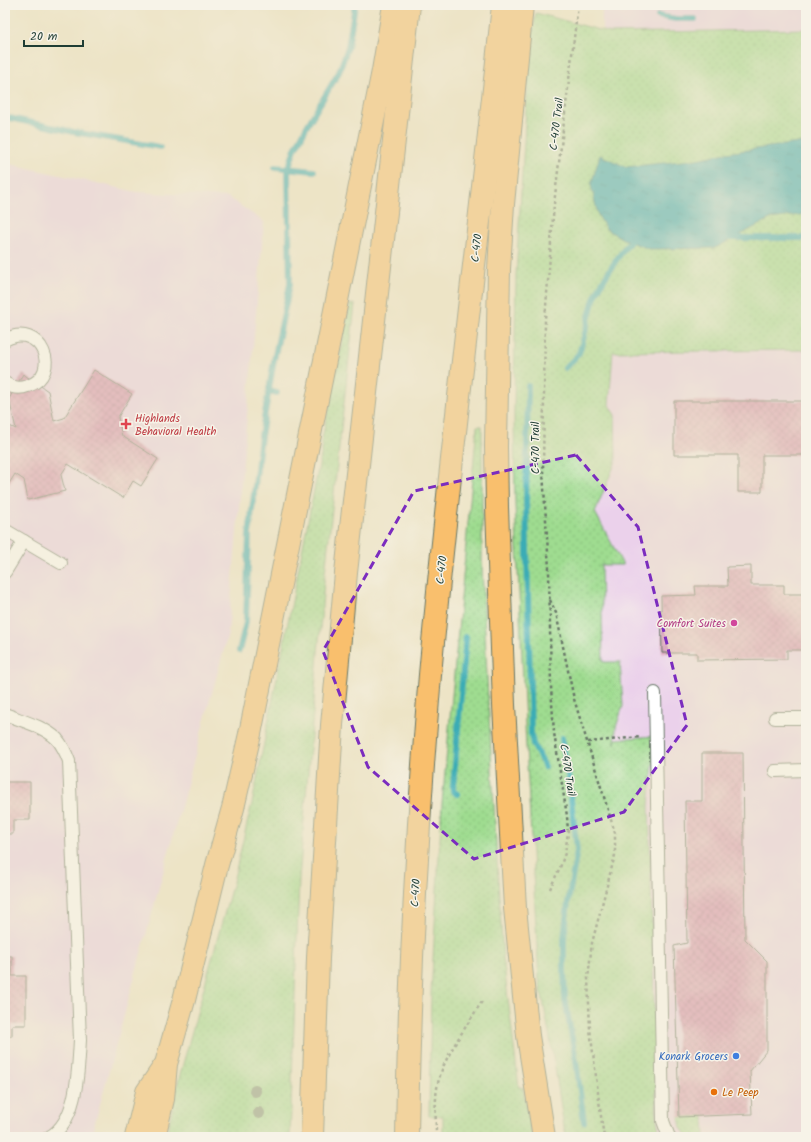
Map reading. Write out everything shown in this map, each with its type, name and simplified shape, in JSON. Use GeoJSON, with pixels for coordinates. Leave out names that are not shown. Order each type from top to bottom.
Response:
{"type":"FeatureCollection","features":[{"type":"Feature","properties":{"kind":"highway"},"geometry":{"type":"LineString","coordinates":[[154,1137],[163,1099],[166,1064],[184,1000],[250,734],[383,71],[394,5]]}},
{"type":"Feature","properties":{"kind":"highway"},"geometry":{"type":"LineString","coordinates":[[312,1137],[318,958],[332,724],[346,573],[409,5]]}},
{"type":"Feature","properties":{"kind":"highway","name":"C-470"},"geometry":{"type":"LineString","coordinates":[[407,1137],[412,949],[428,701],[439,586],[503,5]]}},
{"type":"Feature","properties":{"kind":"highway"},"geometry":{"type":"LineString","coordinates":[[522,5],[498,275],[496,446],[497,507],[504,713],[515,908],[527,1028],[544,1137]]}},
{"type":"Feature","properties":{"kind":"highway"},"geometry":{"type":"LineString","coordinates":[[136,1137],[147,1092],[166,1064]]}},
{"type":"Feature","properties":{"kind":"highway"},"geometry":{"type":"LineString","coordinates":[[540,1111],[557,1137]]}},
{"type":"Feature","properties":{"kind":"lane"},"geometry":{"type":"LineString","coordinates":[[5,340],[20,335],[35,340],[44,351],[46,364],[40,379],[31,385],[17,388],[5,383]]}},
{"type":"Feature","properties":{"kind":"lane"},"geometry":{"type":"LineString","coordinates":[[5,530],[61,563]]}},
{"type":"Feature","properties":{"kind":"lane"},"geometry":{"type":"LineString","coordinates":[[5,572],[24,541]]}},
{"type":"Feature","properties":{"kind":"lane"},"geometry":{"type":"LineString","coordinates":[[655,693],[663,1121],[669,1137]]}},
{"type":"Feature","properties":{"kind":"lane"},"geometry":{"type":"LineString","coordinates":[[5,714],[46,731],[57,739],[65,750],[70,761],[80,1040],[78,1076],[72,1102],[66,1119],[57,1133],[49,1137]]}},
{"type":"Feature","properties":{"kind":"lane"},"geometry":{"type":"LineString","coordinates":[[775,718],[806,718]]}},
{"type":"Feature","properties":{"kind":"lane"},"geometry":{"type":"LineString","coordinates":[[775,771],[806,770]]}},
{"type":"Feature","properties":{"kind":"path","name":"C-470 Trail"},"geometry":{"type":"LineString","coordinates":[[550,889],[566,853],[568,833],[567,816],[554,733],[549,569],[543,471],[545,319],[555,198],[578,5]]}},
{"type":"Feature","properties":{"kind":"path"},"geometry":{"type":"LineString","coordinates":[[550,600],[556,613],[571,688],[613,822],[616,840],[615,855],[592,943],[588,978],[590,1039],[604,1137]]}},
{"type":"Feature","properties":{"kind":"path"},"geometry":{"type":"LineString","coordinates":[[588,742],[656,736]]}},
{"type":"Feature","properties":{"kind":"path"},"geometry":{"type":"LineString","coordinates":[[436,1137],[437,1093],[440,1074],[446,1059],[482,1001]]}},
{"type":"Feature","properties":{"kind":"highlighted area"},"geometry":{"type":"Polygon","coordinates":[[[576,455],[638,527],[687,725],[624,812],[474,859],[368,767],[323,651],[414,491],[576,455]]]}},
{"type":"Feature","properties":{"kind":"shaded area"},"geometry":{"type":"Polygon","coordinates":[[[602,5],[806,5],[806,29],[611,33],[602,31],[602,5]]]}},
{"type":"Feature","properties":{"kind":"shaded area"},"geometry":{"type":"Polygon","coordinates":[[[5,163],[137,192],[228,197],[264,222],[228,634],[91,1137],[5,1137],[5,163]]]}},
{"type":"Feature","properties":{"kind":"shaded area"},"geometry":{"type":"Polygon","coordinates":[[[806,350],[806,1137],[637,1137],[615,750],[616,727],[623,706],[620,662],[603,662],[601,565],[622,565],[595,512],[616,461],[615,415],[609,405],[613,352],[806,350]]]}},
{"type":"Feature","properties":{"kind":"green space"},"geometry":{"type":"Polygon","coordinates":[[[536,13],[611,33],[806,29],[806,350],[613,352],[609,405],[615,415],[616,461],[595,512],[623,565],[601,565],[603,662],[620,662],[623,706],[616,727],[615,744],[616,739],[656,736],[649,805],[657,1120],[662,1137],[567,1137],[564,1127],[553,1054],[539,979],[526,746],[515,504],[514,413],[516,275],[528,77],[531,41],[536,13]]]}},
{"type":"Feature","properties":{"kind":"green space"},"geometry":{"type":"Polygon","coordinates":[[[350,304],[355,304],[324,582],[299,879],[290,1137],[166,1137],[177,1086],[233,882],[253,799],[323,445],[321,444],[350,304]]]}},
{"type":"Feature","properties":{"kind":"green space"},"geometry":{"type":"Polygon","coordinates":[[[477,426],[482,426],[482,568],[503,958],[519,1088],[523,1087],[532,1137],[443,1137],[443,1116],[429,1116],[431,993],[442,804],[477,426]]]}},
{"type":"Feature","properties":{"kind":"green space"},"geometry":{"type":"Polygon","coordinates":[[[704,1116],[705,1137],[688,1137],[681,1128],[679,1117],[704,1116]]]}},
{"type":"Feature","properties":{"kind":"water"},"geometry":{"type":"Polygon","coordinates":[[[806,142],[806,214],[770,219],[715,248],[649,249],[623,239],[606,229],[598,215],[591,185],[600,155],[626,167],[692,160],[726,153],[806,142]]]}},
{"type":"Feature","properties":{"kind":"building","name":"Highlands Behavioral Health"},"geometry":{"type":"Polygon","coordinates":[[[94,370],[132,394],[118,417],[122,436],[158,459],[141,486],[133,481],[123,498],[68,464],[61,475],[65,491],[28,500],[24,480],[15,474],[5,490],[5,424],[16,429],[9,399],[23,374],[48,391],[54,421],[64,418],[94,370]]]}},
{"type":"Feature","properties":{"kind":"building"},"geometry":{"type":"Polygon","coordinates":[[[674,401],[806,401],[806,455],[762,455],[762,492],[738,492],[738,455],[674,455],[674,401]]]}},
{"type":"Feature","properties":{"kind":"building","name":"Comfort Suites"},"geometry":{"type":"Polygon","coordinates":[[[751,566],[751,585],[784,585],[784,594],[806,594],[806,650],[787,650],[787,659],[697,660],[697,653],[662,653],[661,596],[696,595],[695,586],[728,586],[727,567],[751,566]]]}},
{"type":"Feature","properties":{"kind":"building"},"geometry":{"type":"Polygon","coordinates":[[[702,753],[743,753],[745,939],[767,961],[767,1050],[750,1071],[752,1114],[679,1117],[674,946],[687,943],[685,801],[702,801],[702,753]]]}},
{"type":"Feature","properties":{"kind":"building"},"geometry":{"type":"Polygon","coordinates":[[[5,782],[30,782],[30,820],[13,820],[13,834],[7,834],[7,868],[5,868],[5,782]]]}},
{"type":"Feature","properties":{"kind":"building"},"geometry":{"type":"Polygon","coordinates":[[[5,956],[12,956],[12,976],[26,976],[26,1025],[12,1025],[12,1036],[5,1036],[5,956]]]}},
{"type":"Feature","properties":{"kind":"waterway"},"geometry":{"type":"LineString","coordinates":[[239,651],[246,622],[249,534],[261,436],[275,355],[290,284],[288,169],[295,149],[307,126],[339,72],[348,47],[355,5]]}},
{"type":"Feature","properties":{"kind":"waterway"},"geometry":{"type":"LineString","coordinates":[[658,16],[676,19],[695,19]]}},
{"type":"Feature","properties":{"kind":"waterway"},"geometry":{"type":"LineString","coordinates":[[5,117],[74,132],[160,147]]}},
{"type":"Feature","properties":{"kind":"waterway"},"geometry":{"type":"LineString","coordinates":[[275,167],[314,171]]}},
{"type":"Feature","properties":{"kind":"waterway"},"geometry":{"type":"LineString","coordinates":[[565,368],[579,353],[593,302],[600,286],[618,258],[635,236]]}},
{"type":"Feature","properties":{"kind":"waterway"},"geometry":{"type":"LineString","coordinates":[[728,238],[806,238]]}},
{"type":"Feature","properties":{"kind":"waterway"},"geometry":{"type":"LineString","coordinates":[[528,386],[526,502],[531,734],[533,744],[545,767]]}},
{"type":"Feature","properties":{"kind":"waterway"},"geometry":{"type":"LineString","coordinates":[[269,391],[277,393]]}},
{"type":"Feature","properties":{"kind":"waterway"},"geometry":{"type":"LineString","coordinates":[[457,794],[453,791],[453,787],[466,637]]}},
{"type":"Feature","properties":{"kind":"waterway"},"geometry":{"type":"LineString","coordinates":[[562,738],[577,850],[568,902],[564,939],[565,999],[576,1061],[584,1122]]}},
{"type":"Feature","properties":{"kind":"place","name":"Highlands Behavioral Health"},"geometry":{"type":"Point","coordinates":[126,424]}},
{"type":"Feature","properties":{"kind":"place","name":"Comfort Suites"},"geometry":{"type":"Point","coordinates":[734,623]}},
{"type":"Feature","properties":{"kind":"place","name":"Konark Grocers"},"geometry":{"type":"Point","coordinates":[736,1056]}},
{"type":"Feature","properties":{"kind":"place","name":"Le Peep"},"geometry":{"type":"Point","coordinates":[714,1092]}}]}
